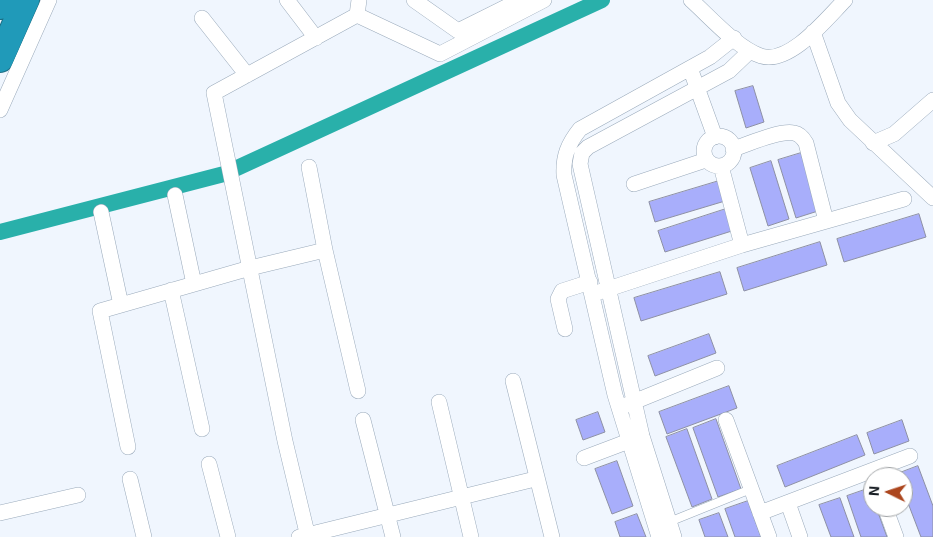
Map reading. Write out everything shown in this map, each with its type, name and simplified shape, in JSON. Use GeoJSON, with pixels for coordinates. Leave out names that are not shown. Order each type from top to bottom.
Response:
{"type":"FeatureCollection","features":[{"type":"Feature","properties":{"kind":"highway"},"geometry":{"type":"LineString","coordinates":[[0,6],[2,0]]}},
{"type":"Feature","properties":{"kind":"highway"},"geometry":{"type":"LineString","coordinates":[[0,59],[26,0]]}},
{"type":"Feature","properties":{"kind":"street"},"geometry":{"type":"LineString","coordinates":[[0,32],[14,0]]}},
{"type":"Feature","properties":{"kind":"street"},"geometry":{"type":"LineString","coordinates":[[0,110],[49,0]]}},
{"type":"Feature","properties":{"kind":"street"},"geometry":{"type":"LineString","coordinates":[[288,0],[316,38]]}},
{"type":"Feature","properties":{"kind":"street"},"geometry":{"type":"LineString","coordinates":[[357,15],[359,0]]}},
{"type":"Feature","properties":{"kind":"street"},"geometry":{"type":"LineString","coordinates":[[418,2],[458,31],[520,0]]}},
{"type":"Feature","properties":{"kind":"street"},"geometry":{"type":"LineString","coordinates":[[357,15],[440,54],[544,0]]}},
{"type":"Feature","properties":{"kind":"street"},"geometry":{"type":"LineString","coordinates":[[692,0],[750,51],[762,56],[777,55],[800,44],[845,0]]}},
{"type":"Feature","properties":{"kind":"street"},"geometry":{"type":"LineString","coordinates":[[357,15],[214,92],[304,536],[536,479]]}},
{"type":"Feature","properties":{"kind":"street"},"geometry":{"type":"LineString","coordinates":[[202,18],[247,75]]}},
{"type":"Feature","properties":{"kind":"street"},"geometry":{"type":"LineString","coordinates":[[813,32],[838,103],[850,120],[933,198]]}},
{"type":"Feature","properties":{"kind":"street"},"geometry":{"type":"LineString","coordinates":[[659,537],[628,441],[564,175],[564,160],[570,142],[580,129],[722,50],[734,38]]}},
{"type":"Feature","properties":{"kind":"street"},"geometry":{"type":"LineString","coordinates":[[674,537],[651,469],[633,401],[581,178],[580,164],[582,153],[596,143],[699,89],[729,71],[750,51]]}},
{"type":"Feature","properties":{"kind":"street"},"geometry":{"type":"LineString","coordinates":[[690,68],[716,136]]}},
{"type":"Feature","properties":{"kind":"street"},"geometry":{"type":"LineString","coordinates":[[873,143],[894,134],[933,100]]}},
{"type":"Feature","properties":{"kind":"street"},"geometry":{"type":"LineString","coordinates":[[734,149],[785,133],[801,136],[806,143],[826,221]]}},
{"type":"Feature","properties":{"kind":"street"},"geometry":{"type":"LineString","coordinates":[[716,136],[727,139],[734,149],[731,161],[721,166],[715,166],[706,160],[704,149],[706,143],[716,136]]}},
{"type":"Feature","properties":{"kind":"street"},"geometry":{"type":"LineString","coordinates":[[634,184],[706,160]]}},
{"type":"Feature","properties":{"kind":"street"},"geometry":{"type":"LineString","coordinates":[[721,166],[742,245]]}},
{"type":"Feature","properties":{"kind":"street"},"geometry":{"type":"LineString","coordinates":[[309,167],[325,250],[358,391]]}},
{"type":"Feature","properties":{"kind":"street"},"geometry":{"type":"LineString","coordinates":[[175,195],[194,284]]}},
{"type":"Feature","properties":{"kind":"street"},"geometry":{"type":"LineString","coordinates":[[565,329],[558,299],[562,291],[591,288],[608,289],[742,245],[904,199]]}},
{"type":"Feature","properties":{"kind":"street"},"geometry":{"type":"LineString","coordinates":[[100,212],[121,304]]}},
{"type":"Feature","properties":{"kind":"street"},"geometry":{"type":"LineString","coordinates":[[128,447],[100,311],[250,268],[325,250]]}},
{"type":"Feature","properties":{"kind":"street"},"geometry":{"type":"LineString","coordinates":[[171,290],[202,429]]}},
{"type":"Feature","properties":{"kind":"street"},"geometry":{"type":"LineString","coordinates":[[620,408],[633,401],[717,368]]}},
{"type":"Feature","properties":{"kind":"street"},"geometry":{"type":"LineString","coordinates":[[513,381],[552,537]]}},
{"type":"Feature","properties":{"kind":"street"},"geometry":{"type":"LineString","coordinates":[[439,402],[471,537]]}},
{"type":"Feature","properties":{"kind":"street"},"geometry":{"type":"LineString","coordinates":[[363,420],[393,537]]}},
{"type":"Feature","properties":{"kind":"street"},"geometry":{"type":"LineString","coordinates":[[726,420],[769,537]]}},
{"type":"Feature","properties":{"kind":"street"},"geometry":{"type":"LineString","coordinates":[[584,458],[628,441]]}},
{"type":"Feature","properties":{"kind":"street"},"geometry":{"type":"LineString","coordinates":[[886,467],[910,456]]}},
{"type":"Feature","properties":{"kind":"street"},"geometry":{"type":"LineString","coordinates":[[208,464],[228,537]]}},
{"type":"Feature","properties":{"kind":"street"},"geometry":{"type":"LineString","coordinates":[[760,514],[863,477]]}},
{"type":"Feature","properties":{"kind":"street"},"geometry":{"type":"LineString","coordinates":[[130,479],[144,537]]}},
{"type":"Feature","properties":{"kind":"street"},"geometry":{"type":"LineString","coordinates":[[0,513],[78,495]]}},
{"type":"Feature","properties":{"kind":"street"},"geometry":{"type":"LineString","coordinates":[[788,503],[800,537]]}},
{"type":"Feature","properties":{"kind":"street"},"geometry":{"type":"LineString","coordinates":[[889,517],[896,537]]}},
{"type":"Feature","properties":{"kind":"lane"},"geometry":{"type":"LineString","coordinates":[[669,522],[751,489]]}},
{"type":"Feature","properties":{"kind":"building"},"geometry":{"type":"Polygon","coordinates":[[[753,86],[764,122],[746,128],[735,91],[753,86]]]}},
{"type":"Feature","properties":{"kind":"building"},"geometry":{"type":"Polygon","coordinates":[[[801,153],[818,211],[796,218],[778,160],[801,153]]]}},
{"type":"Feature","properties":{"kind":"building"},"geometry":{"type":"Polygon","coordinates":[[[771,161],[789,219],[768,226],[750,168],[771,161]]]}},
{"type":"Feature","properties":{"kind":"building"},"geometry":{"type":"Polygon","coordinates":[[[719,181],[725,201],[655,222],[649,202],[719,181]]]}},
{"type":"Feature","properties":{"kind":"building"},"geometry":{"type":"Polygon","coordinates":[[[729,208],[735,230],[665,252],[658,231],[729,208]]]}},
{"type":"Feature","properties":{"kind":"building"},"geometry":{"type":"Polygon","coordinates":[[[919,214],[926,237],[844,262],[837,239],[919,214]]]}},
{"type":"Feature","properties":{"kind":"building"},"geometry":{"type":"Polygon","coordinates":[[[820,242],[827,265],[744,291],[737,268],[820,242]]]}},
{"type":"Feature","properties":{"kind":"building"},"geometry":{"type":"Polygon","coordinates":[[[720,272],[727,294],[641,321],[634,298],[720,272]]]}},
{"type":"Feature","properties":{"kind":"building"},"geometry":{"type":"Polygon","coordinates":[[[709,334],[716,353],[655,376],[648,356],[709,334]]]}},
{"type":"Feature","properties":{"kind":"building"},"geometry":{"type":"Polygon","coordinates":[[[729,386],[737,408],[667,434],[659,412],[729,386]]]}},
{"type":"Feature","properties":{"kind":"building"},"geometry":{"type":"Polygon","coordinates":[[[598,412],[605,432],[583,440],[576,420],[598,412]]]}},
{"type":"Feature","properties":{"kind":"building"},"geometry":{"type":"Polygon","coordinates":[[[716,419],[741,489],[718,497],[693,428],[716,419]]]}},
{"type":"Feature","properties":{"kind":"building"},"geometry":{"type":"Polygon","coordinates":[[[902,420],[909,441],[874,454],[867,433],[902,420]]]}},
{"type":"Feature","properties":{"kind":"building"},"geometry":{"type":"Polygon","coordinates":[[[687,429],[712,499],[692,507],[666,437],[687,429]]]}},
{"type":"Feature","properties":{"kind":"building"},"geometry":{"type":"Polygon","coordinates":[[[857,435],[865,455],[785,487],[777,466],[857,435]]]}},
{"type":"Feature","properties":{"kind":"building"},"geometry":{"type":"Polygon","coordinates":[[[617,461],[633,506],[612,514],[595,469],[617,461]]]}},
{"type":"Feature","properties":{"kind":"building"},"geometry":{"type":"Polygon","coordinates":[[[918,466],[933,506],[933,537],[921,537],[913,516],[913,468],[918,466]]]}},
{"type":"Feature","properties":{"kind":"building"},"geometry":{"type":"Polygon","coordinates":[[[863,490],[863,517],[880,517],[887,537],[861,537],[847,496],[863,490]]]}},
{"type":"Feature","properties":{"kind":"building"},"geometry":{"type":"Polygon","coordinates":[[[840,498],[854,537],[831,537],[819,505],[840,498]]]}},
{"type":"Feature","properties":{"kind":"building"},"geometry":{"type":"Polygon","coordinates":[[[748,501],[761,537],[735,537],[725,509],[748,501]]]}},
{"type":"Feature","properties":{"kind":"building"},"geometry":{"type":"Polygon","coordinates":[[[719,513],[728,537],[705,537],[699,520],[719,513]]]}},
{"type":"Feature","properties":{"kind":"building"},"geometry":{"type":"Polygon","coordinates":[[[637,514],[646,537],[620,537],[615,522],[637,514]]]}},
{"type":"Feature","properties":{"kind":"waterway"},"geometry":{"type":"LineString","coordinates":[[0,232],[224,174],[602,0]]}}]}
